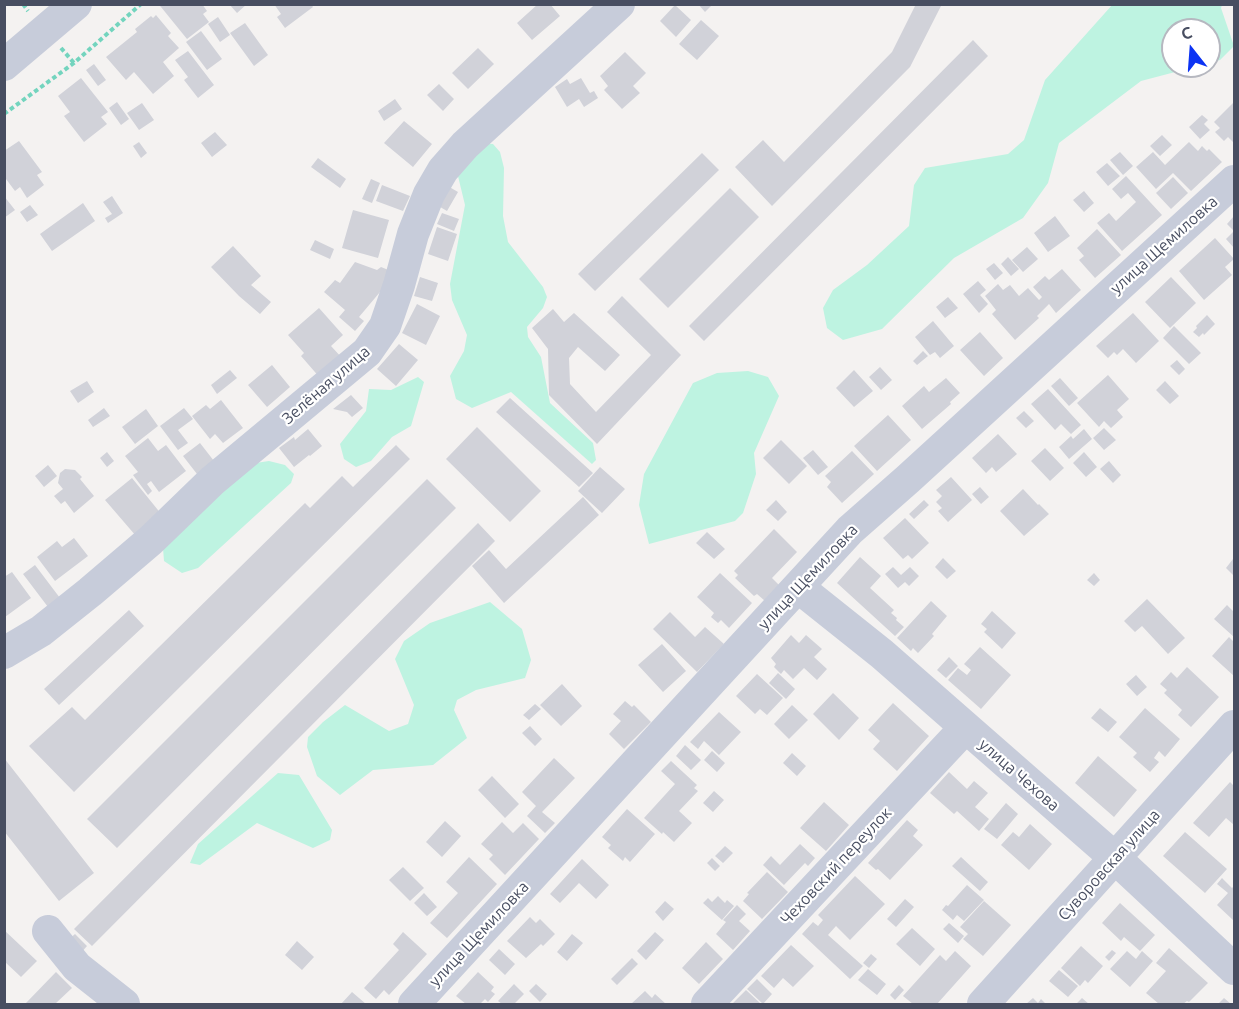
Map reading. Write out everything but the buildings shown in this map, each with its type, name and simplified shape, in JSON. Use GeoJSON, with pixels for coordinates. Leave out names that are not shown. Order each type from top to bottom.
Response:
{"type":"FeatureCollection","features":[{"type":"Feature","properties":{"kind":"street","name":"Зелёная улица"},"geometry":{"type":"LineString","coordinates":[[4,653],[41,631],[90,592],[151,540],[212,481],[367,352],[385,326],[413,234],[429,194],[444,170],[465,145],[619,4]]}},
{"type":"Feature","properties":{"kind":"street"},"geometry":{"type":"LineString","coordinates":[[4,64],[70,6]]}},
{"type":"Feature","properties":{"kind":"street","name":"улица Щемиловка"},"geometry":{"type":"LineString","coordinates":[[414,1005],[850,530],[1234,181]]}},
{"type":"Feature","properties":{"kind":"street","name":"улица Чехова"},"geometry":{"type":"LineString","coordinates":[[798,587],[882,654],[1114,858],[1234,969]]}},
{"type":"Feature","properties":{"kind":"street","name":"Суворовская улица"},"geometry":{"type":"LineString","coordinates":[[984,1005],[1234,726]]}},
{"type":"Feature","properties":{"kind":"street","name":"Чеховский переулок"},"geometry":{"type":"LineString","coordinates":[[707,1005],[965,728]]}},
{"type":"Feature","properties":{"kind":"street"},"geometry":{"type":"LineString","coordinates":[[48,931],[77,967],[124,1005]]}},
{"type":"Feature","properties":{"kind":"path"},"geometry":{"type":"LineString","coordinates":[[4,114],[74,63],[141,4]]}},
{"type":"Feature","properties":{"kind":"green space"},"geometry":{"type":"Polygon","coordinates":[[[1113,4],[1222,5],[1221,8],[1234,46],[1221,59],[1221,18],[1161,18],[1161,76],[1141,81],[1059,143],[1048,183],[1023,218],[954,258],[882,329],[843,340],[827,328],[823,308],[833,290],[867,265],[909,226],[914,185],[925,168],[1008,154],[1024,140],[1045,80],[1113,4]]]}},
{"type":"Feature","properties":{"kind":"green space"},"geometry":{"type":"Polygon","coordinates":[[[479,143],[493,144],[500,152],[504,168],[503,216],[508,242],[543,287],[547,297],[543,308],[527,327],[528,337],[541,357],[550,403],[593,443],[596,460],[592,464],[511,392],[472,408],[456,399],[450,376],[464,351],[467,335],[452,300],[450,284],[465,205],[457,172],[479,143]]]}},
{"type":"Feature","properties":{"kind":"green space"},"geometry":{"type":"Polygon","coordinates":[[[748,371],[768,377],[779,396],[754,453],[756,474],[743,513],[735,521],[649,544],[639,505],[644,474],[693,383],[717,373],[748,371]]]}},
{"type":"Feature","properties":{"kind":"green space"},"geometry":{"type":"Polygon","coordinates":[[[418,377],[424,382],[411,426],[392,437],[371,461],[356,467],[344,459],[340,444],[366,411],[369,389],[391,390],[418,377]]]}},
{"type":"Feature","properties":{"kind":"green space"},"geometry":{"type":"Polygon","coordinates":[[[269,461],[285,465],[294,474],[291,483],[198,568],[182,573],[164,561],[163,548],[249,464],[269,461]]]}},
{"type":"Feature","properties":{"kind":"green space"},"geometry":{"type":"Polygon","coordinates":[[[490,602],[522,629],[531,660],[525,678],[476,690],[457,700],[454,710],[467,738],[433,765],[373,770],[340,795],[317,776],[307,747],[308,737],[345,705],[389,731],[408,724],[414,705],[395,659],[404,641],[430,623],[490,602]]]}},
{"type":"Feature","properties":{"kind":"green space"},"geometry":{"type":"Polygon","coordinates":[[[278,773],[299,775],[332,830],[330,840],[313,848],[257,823],[200,865],[190,863],[198,844],[278,773]]]}}]}
